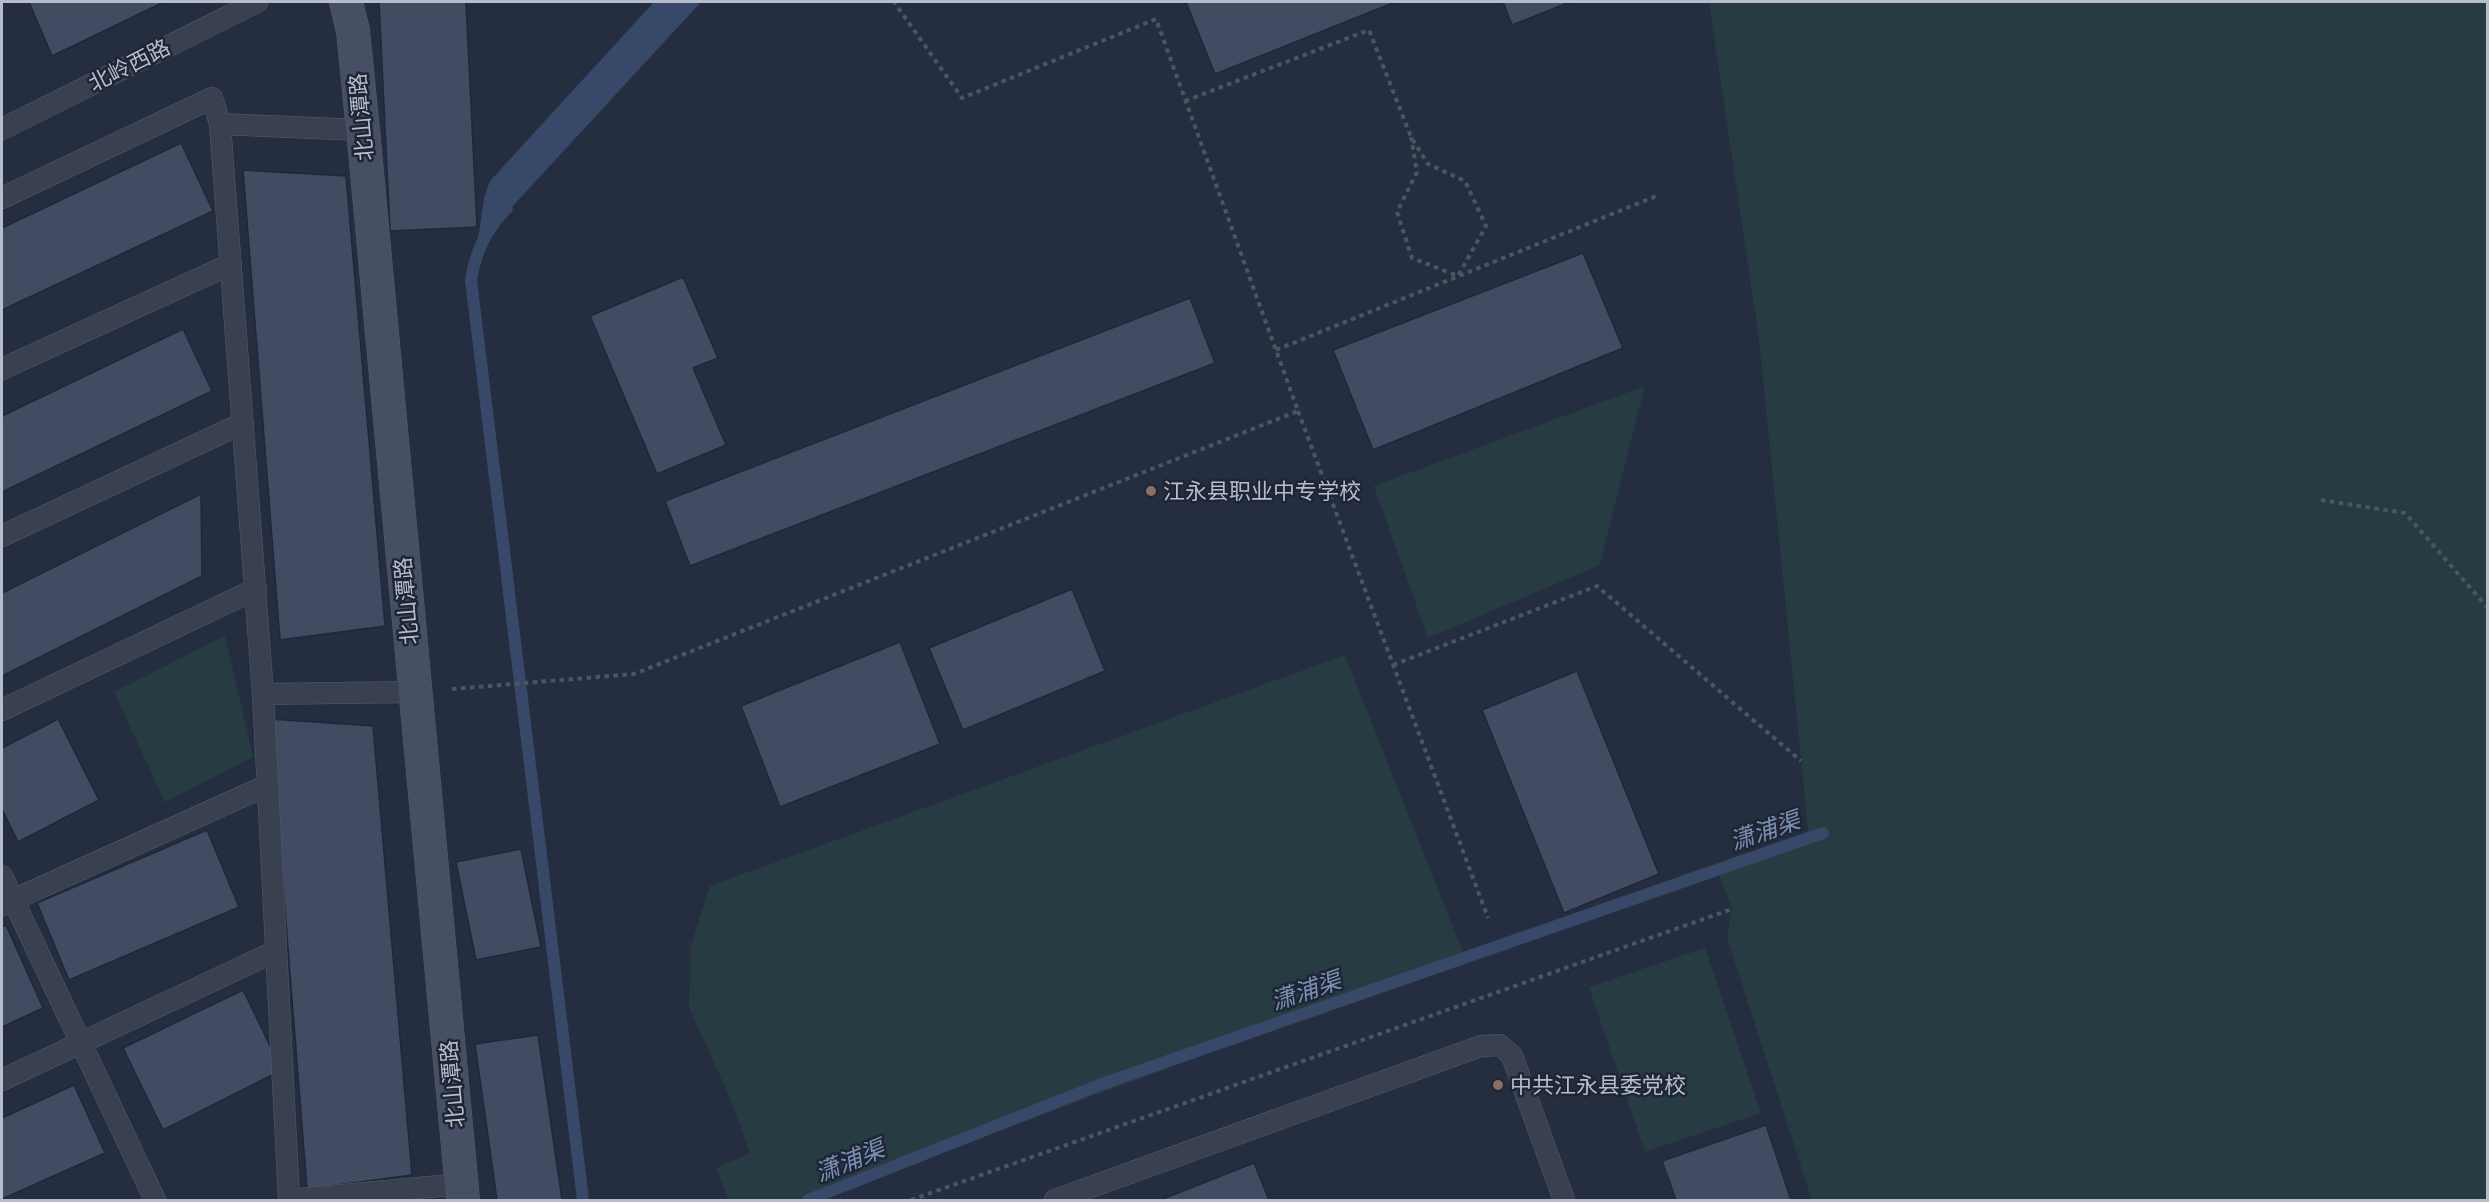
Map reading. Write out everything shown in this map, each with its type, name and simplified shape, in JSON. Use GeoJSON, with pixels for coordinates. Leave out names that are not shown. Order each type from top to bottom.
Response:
{"type":"FeatureCollection","features":[{"type":"Feature","properties":{"kind":"main road","name":"北山潭路"},"geometry":{"type":"LineString","coordinates":[[346,2],[353,31],[363,130],[462,1192]]}},
{"type":"Feature","properties":{"kind":"lane","name":"北岭西路"},"geometry":{"type":"LineString","coordinates":[[2,129],[257,2]]}},
{"type":"Feature","properties":{"kind":"lane"},"geometry":{"type":"LineString","coordinates":[[2,198],[212,98],[220,124],[256,590],[289,1200],[462,1192]]}},
{"type":"Feature","properties":{"kind":"lane"},"geometry":{"type":"LineString","coordinates":[[220,124],[363,130]]}},
{"type":"Feature","properties":{"kind":"lane"},"geometry":{"type":"LineString","coordinates":[[2,369],[231,264]]}},
{"type":"Feature","properties":{"kind":"lane"},"geometry":{"type":"LineString","coordinates":[[2,536],[243,423]]}},
{"type":"Feature","properties":{"kind":"lane"},"geometry":{"type":"LineString","coordinates":[[2,710],[256,590]]}},
{"type":"Feature","properties":{"kind":"lane"},"geometry":{"type":"LineString","coordinates":[[263,694],[415,692]]}},
{"type":"Feature","properties":{"kind":"lane"},"geometry":{"type":"LineString","coordinates":[[7,902],[268,785]]}},
{"type":"Feature","properties":{"kind":"lane"},"geometry":{"type":"LineString","coordinates":[[2,876],[7,902],[81,1043],[155,1200]]}},
{"type":"Feature","properties":{"kind":"lane"},"geometry":{"type":"LineString","coordinates":[[2,1080],[276,951]]}},
{"type":"Feature","properties":{"kind":"lane"},"geometry":{"type":"LineString","coordinates":[[1055,1200],[1481,1046],[1500,1045],[1512,1056],[1564,1200]]}},
{"type":"Feature","properties":{"kind":"path"},"geometry":{"type":"LineString","coordinates":[[894,2],[962,98],[1156,19],[1298,411],[1488,918]]}},
{"type":"Feature","properties":{"kind":"path"},"geometry":{"type":"LineString","coordinates":[[1185,101],[1369,30],[1411,137],[1428,164],[1465,181],[1486,226],[1458,276]]}},
{"type":"Feature","properties":{"kind":"path"},"geometry":{"type":"LineString","coordinates":[[1411,137],[1417,172],[1397,212],[1412,258],[1458,276]]}},
{"type":"Feature","properties":{"kind":"path"},"geometry":{"type":"LineString","coordinates":[[1276,350],[1659,195]]}},
{"type":"Feature","properties":{"kind":"path"},"geometry":{"type":"LineString","coordinates":[[482,686],[634,674],[1298,411]]}},
{"type":"Feature","properties":{"kind":"path"},"geometry":{"type":"LineString","coordinates":[[2321,500],[2405,513],[2487,608]]}},
{"type":"Feature","properties":{"kind":"path"},"geometry":{"type":"LineString","coordinates":[[1393,665],[1598,586],[1801,761]]}},
{"type":"Feature","properties":{"kind":"path"},"geometry":{"type":"LineString","coordinates":[[911,1200],[1732,909]]}},
{"type":"Feature","properties":{"kind":"green space"},"geometry":{"type":"Polygon","coordinates":[[[1709,2],[2487,2],[2487,1200],[1812,1200],[1727,938],[1732,909],[1717,869],[1809,838],[1759,339],[1709,2]]]}},
{"type":"Feature","properties":{"kind":"green space"},"geometry":{"type":"Polygon","coordinates":[[[1645,386],[1600,565],[1428,638],[1374,486],[1645,386]]]}},
{"type":"Feature","properties":{"kind":"green space"},"geometry":{"type":"Polygon","coordinates":[[[225,636],[253,757],[165,802],[114,692],[225,636]]]}},
{"type":"Feature","properties":{"kind":"green space"},"geometry":{"type":"Polygon","coordinates":[[[1345,655],[1465,958],[812,1200],[729,1200],[716,1168],[750,1153],[730,1098],[689,1007],[691,945],[710,886],[1345,655]]]}},
{"type":"Feature","properties":{"kind":"green space"},"geometry":{"type":"Polygon","coordinates":[[[1705,948],[1761,1113],[1645,1152],[1589,987],[1705,948]]]}},
{"type":"Feature","properties":{"kind":"water"},"geometry":{"type":"Polygon","coordinates":[[[654,2],[701,2],[500,220],[496,220],[476,254],[484,198],[490,181],[654,2]]]}},
{"type":"Feature","properties":{"kind":"building"},"geometry":{"type":"Polygon","coordinates":[[[29,2],[164,2],[52,56],[29,2]]]}},
{"type":"Feature","properties":{"kind":"building"},"geometry":{"type":"Polygon","coordinates":[[[379,2],[466,2],[477,227],[390,231],[379,2]]]}},
{"type":"Feature","properties":{"kind":"building"},"geometry":{"type":"Polygon","coordinates":[[[1186,2],[1395,2],[1215,74],[1186,2]]]}},
{"type":"Feature","properties":{"kind":"building"},"geometry":{"type":"Polygon","coordinates":[[[1503,2],[1570,2],[1512,25],[1503,2]]]}},
{"type":"Feature","properties":{"kind":"building"},"geometry":{"type":"Polygon","coordinates":[[[181,143],[213,211],[2,310],[2,228],[181,143]]]}},
{"type":"Feature","properties":{"kind":"building"},"geometry":{"type":"Polygon","coordinates":[[[243,170],[346,176],[385,626],[280,640],[243,170]]]}},
{"type":"Feature","properties":{"kind":"building"},"geometry":{"type":"Polygon","coordinates":[[[1583,253],[1623,348],[1373,450],[1333,350],[1583,253]]]}},
{"type":"Feature","properties":{"kind":"building"},"geometry":{"type":"Polygon","coordinates":[[[683,277],[718,358],[693,368],[726,445],[657,474],[590,316],[683,277]]]}},
{"type":"Feature","properties":{"kind":"building"},"geometry":{"type":"Polygon","coordinates":[[[1190,298],[1215,363],[690,566],[665,501],[1190,298]]]}},
{"type":"Feature","properties":{"kind":"building"},"geometry":{"type":"Polygon","coordinates":[[[183,329],[212,391],[2,492],[2,416],[183,329]]]}},
{"type":"Feature","properties":{"kind":"building"},"geometry":{"type":"Polygon","coordinates":[[[201,494],[202,576],[2,676],[2,593],[201,494]]]}},
{"type":"Feature","properties":{"kind":"building"},"geometry":{"type":"Polygon","coordinates":[[[1072,589],[1105,671],[963,730],[929,648],[1072,589]]]}},
{"type":"Feature","properties":{"kind":"building"},"geometry":{"type":"Polygon","coordinates":[[[900,642],[940,744],[780,807],[741,706],[900,642]]]}},
{"type":"Feature","properties":{"kind":"building"},"geometry":{"type":"Polygon","coordinates":[[[1577,671],[1659,874],[1564,913],[1482,710],[1577,671]]]}},
{"type":"Feature","properties":{"kind":"building"},"geometry":{"type":"Polygon","coordinates":[[[58,719],[99,800],[18,842],[2,809],[2,748],[58,719]]]}},
{"type":"Feature","properties":{"kind":"building"},"geometry":{"type":"Polygon","coordinates":[[[270,719],[373,726],[412,1175],[307,1189],[270,719]]]}},
{"type":"Feature","properties":{"kind":"building"},"geometry":{"type":"Polygon","coordinates":[[[207,830],[239,907],[69,980],[37,903],[207,830]]]}},
{"type":"Feature","properties":{"kind":"building"},"geometry":{"type":"Polygon","coordinates":[[[521,849],[541,947],[476,960],[456,862],[521,849]]]}},
{"type":"Feature","properties":{"kind":"building"},"geometry":{"type":"Polygon","coordinates":[[[6,925],[43,1008],[2,1027],[2,927],[6,925]]]}},
{"type":"Feature","properties":{"kind":"building"},"geometry":{"type":"Polygon","coordinates":[[[243,990],[282,1070],[163,1130],[123,1048],[243,990]]]}},
{"type":"Feature","properties":{"kind":"building"},"geometry":{"type":"Polygon","coordinates":[[[538,1035],[562,1200],[497,1200],[475,1044],[538,1035]]]}},
{"type":"Feature","properties":{"kind":"building"},"geometry":{"type":"Polygon","coordinates":[[[74,1085],[105,1153],[2,1199],[2,1118],[74,1085]]]}},
{"type":"Feature","properties":{"kind":"building"},"geometry":{"type":"Polygon","coordinates":[[[1766,1125],[1791,1200],[1676,1200],[1662,1161],[1766,1125]]]}},
{"type":"Feature","properties":{"kind":"building"},"geometry":{"type":"Polygon","coordinates":[[[1254,1163],[1269,1200],[1160,1200],[1254,1163]]]}},
{"type":"Feature","properties":{"kind":"waterway"},"geometry":{"type":"LineString","coordinates":[[507,208],[493,224],[483,241],[471,280],[583,1200]]}},
{"type":"Feature","properties":{"kind":"waterway","name":"潇浦渠"},"geometry":{"type":"LineString","coordinates":[[808,1200],[1102,1084],[1823,833]]}},
{"type":"Feature","properties":{"kind":"place","name":"江永县职业中专学校"},"geometry":{"type":"Point","coordinates":[1151,491]}},
{"type":"Feature","properties":{"kind":"place","name":"中共江永县委党校"},"geometry":{"type":"Point","coordinates":[1498,1085]}}]}
